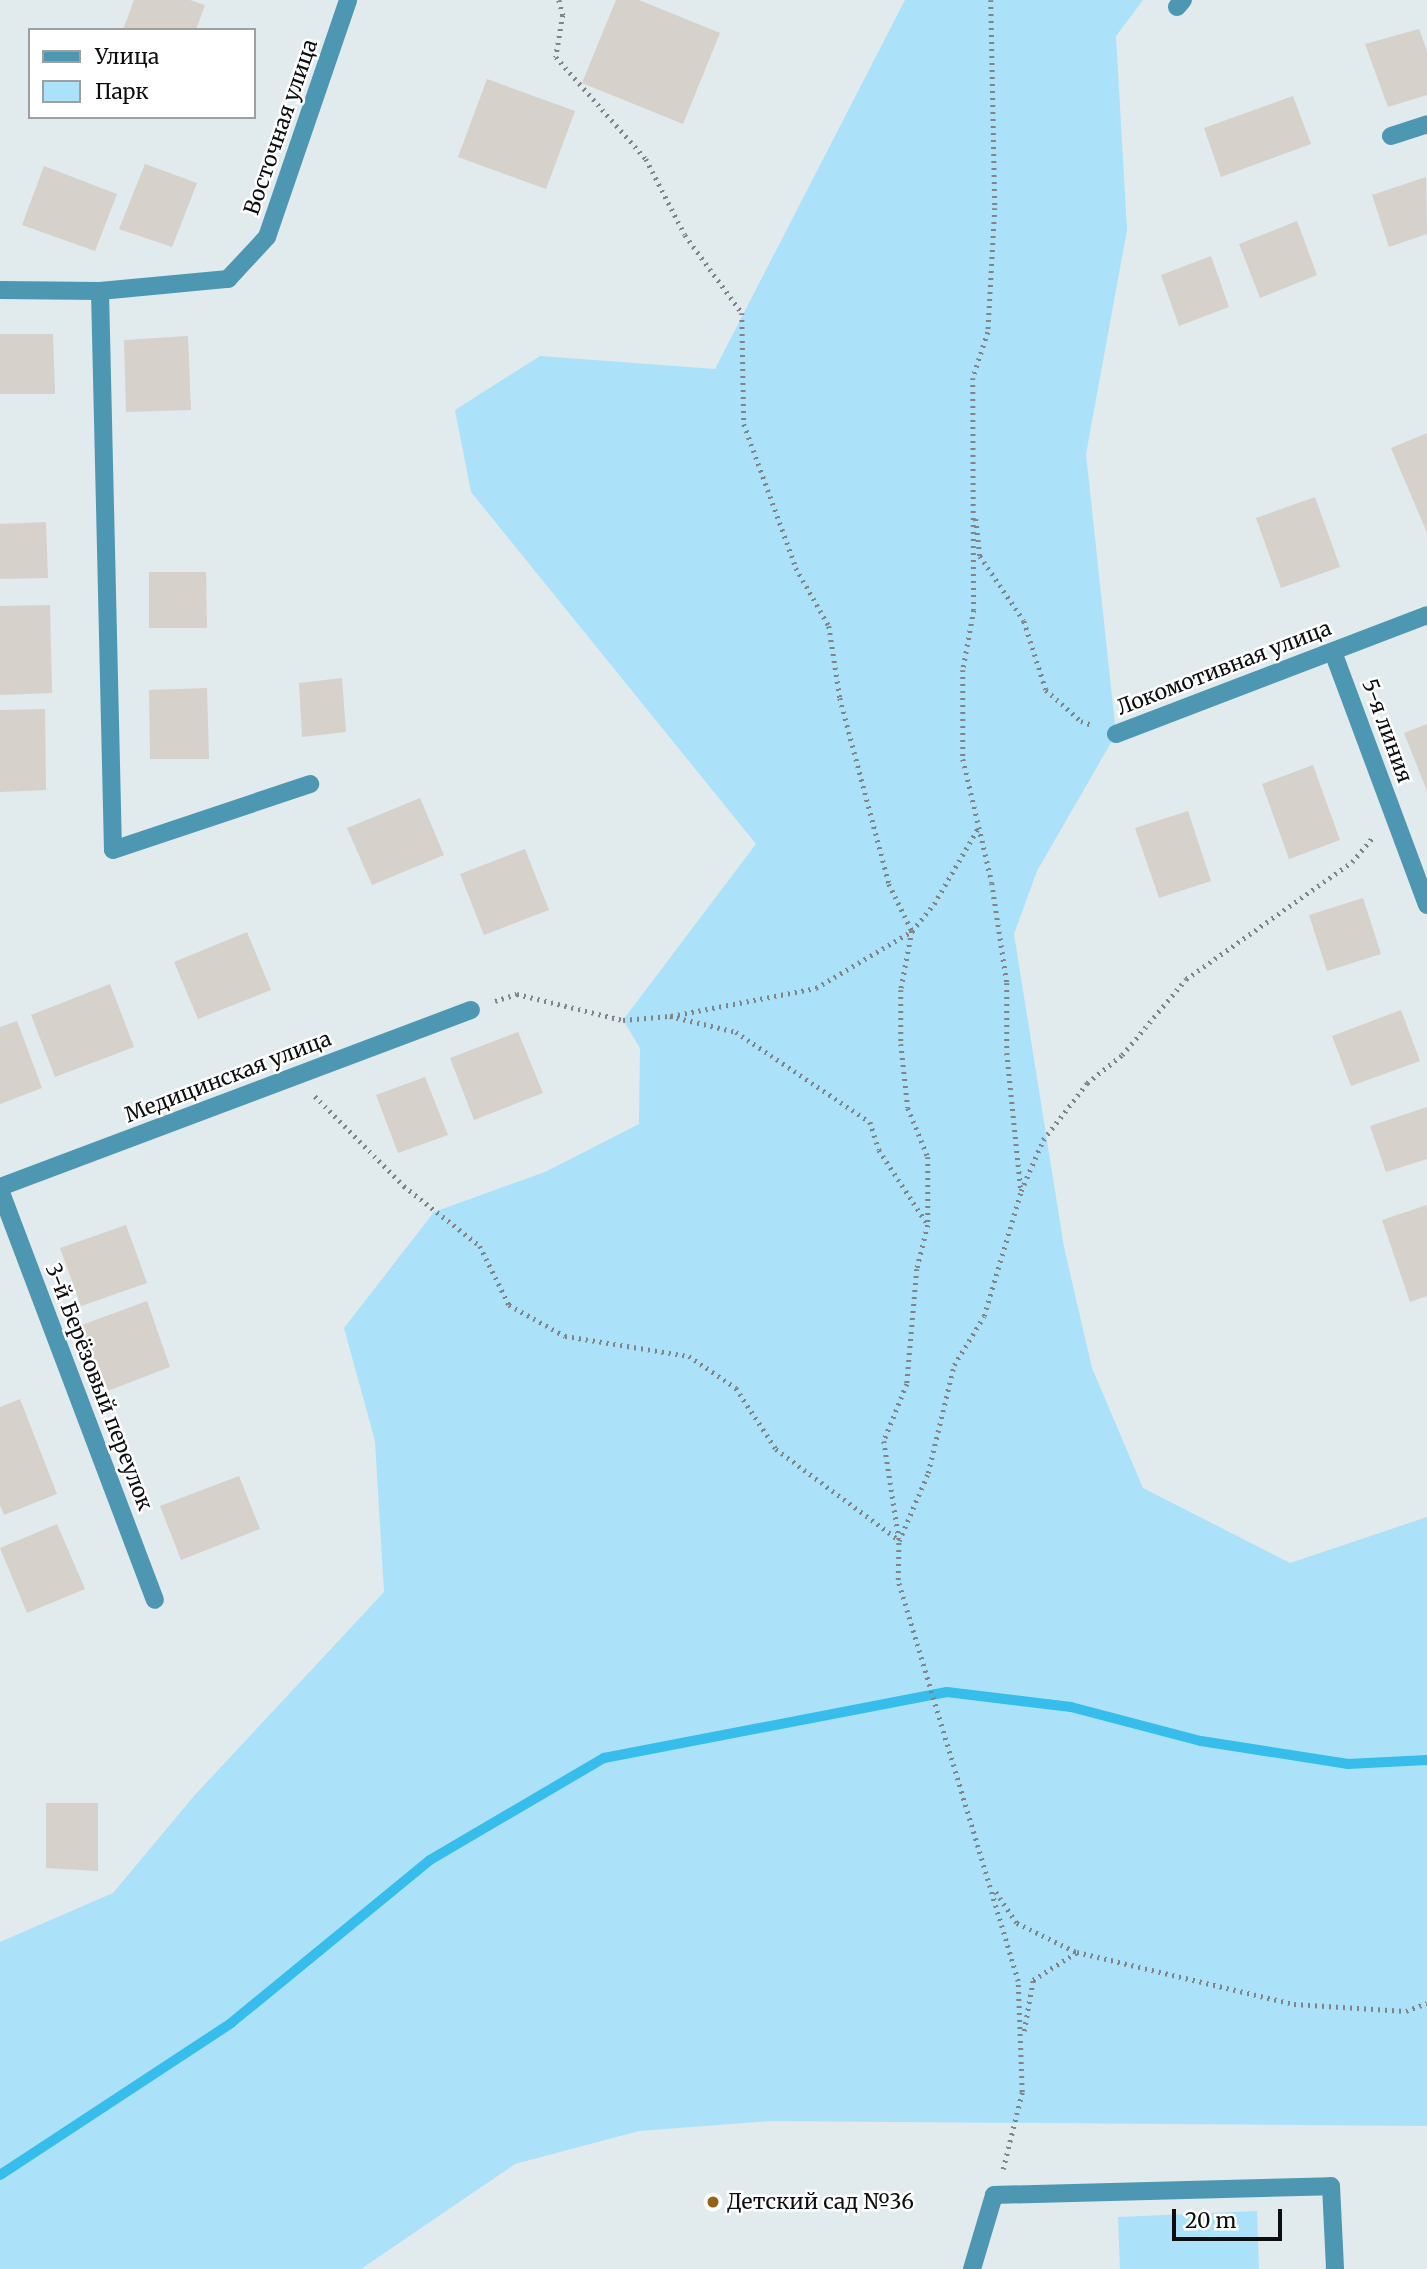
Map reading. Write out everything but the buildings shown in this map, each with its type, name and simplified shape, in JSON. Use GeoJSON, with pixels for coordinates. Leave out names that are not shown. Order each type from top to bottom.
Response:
{"type":"FeatureCollection","features":[{"type":"Feature","properties":{"kind":"street","name":"Восточная улица"},"geometry":{"type":"LineString","coordinates":[[0,290],[100,291],[228,279],[267,237],[348,0]]}},
{"type":"Feature","properties":{"kind":"street"},"geometry":{"type":"LineString","coordinates":[[1391,136],[1427,124]]}},
{"type":"Feature","properties":{"kind":"street"},"geometry":{"type":"LineString","coordinates":[[100,291],[113,849],[310,784]]}},
{"type":"Feature","properties":{"kind":"street","name":"Локомотивная улица"},"geometry":{"type":"LineString","coordinates":[[1116,734],[1427,614]]}},
{"type":"Feature","properties":{"kind":"street","name":"5-я линия"},"geometry":{"type":"LineString","coordinates":[[1333,652],[1427,905]]}},
{"type":"Feature","properties":{"kind":"street","name":"Медицинская улица"},"geometry":{"type":"LineString","coordinates":[[0,1189],[471,1010]]}},
{"type":"Feature","properties":{"kind":"street","name":"3-й Берёзовый переулок"},"geometry":{"type":"LineString","coordinates":[[0,1189],[155,1600]]}},
{"type":"Feature","properties":{"kind":"street"},"geometry":{"type":"LineString","coordinates":[[972,2269],[994,2195],[1331,2186],[1335,2269]]}},
{"type":"Feature","properties":{"kind":"path"},"geometry":{"type":"LineString","coordinates":[[559,0],[563,15],[556,57],[646,159],[685,235],[742,313],[744,424],[796,568],[829,626],[840,698],[889,884],[912,931],[901,990],[901,1044],[908,1108],[928,1157],[928,1225],[917,1269],[907,1384],[884,1441],[899,1541],[898,1580],[994,1889],[1018,1981],[1022,2092],[994,2195]]}},
{"type":"Feature","properties":{"kind":"path"},"geometry":{"type":"LineString","coordinates":[[991,0],[995,208],[988,332],[973,377],[974,610],[964,670],[964,759],[1007,984],[1007,1053],[1021,1191]]}},
{"type":"Feature","properties":{"kind":"path","name":"Локомотивная улица"},"geometry":{"type":"LineString","coordinates":[[973,497],[980,556],[1024,621],[1046,690],[1081,721],[1116,734]]}},
{"type":"Feature","properties":{"kind":"path"},"geometry":{"type":"LineString","coordinates":[[899,1541],[928,1472],[954,1365],[984,1316],[1021,1191],[1043,1140],[1087,1083],[1122,1055],[1186,979],[1352,862],[1393,814]]}},
{"type":"Feature","properties":{"kind":"path"},"geometry":{"type":"LineString","coordinates":[[471,1010],[517,994],[623,1020],[670,1016],[816,988],[912,931],[934,904],[979,827]]}},
{"type":"Feature","properties":{"kind":"path"},"geometry":{"type":"LineString","coordinates":[[670,1016],[736,1032],[870,1122],[879,1150],[928,1225]]}},
{"type":"Feature","properties":{"kind":"path"},"geometry":{"type":"LineString","coordinates":[[293,1077],[349,1126],[404,1186],[480,1246],[509,1305],[565,1336],[689,1356],[736,1388],[776,1449],[899,1541]]}},
{"type":"Feature","properties":{"kind":"path"},"geometry":{"type":"LineString","coordinates":[[994,1889],[1017,1923],[1077,1952],[1294,2004],[1406,2011],[1427,2003]]}},
{"type":"Feature","properties":{"kind":"path"},"geometry":{"type":"LineString","coordinates":[[1022,2040],[1034,1980],[1077,1952]]}},
{"type":"Feature","properties":{"kind":"green space"},"geometry":{"type":"Polygon","coordinates":[[[905,0],[1143,0],[1116,36],[1127,230],[1086,454],[1116,734],[1037,871],[1014,934],[1064,1247],[1092,1368],[1143,1488],[1290,1563],[1427,1517],[1427,2126],[772,2121],[639,2131],[515,2164],[361,2269],[0,2269],[0,1942],[113,1893],[194,1796],[384,1592],[375,1441],[344,1328],[434,1212],[545,1172],[639,1124],[640,1048],[623,1020],[756,844],[471,492],[455,410],[540,356],[715,369],[905,0]]]}},
{"type":"Feature","properties":{"kind":"green space"},"geometry":{"type":"Polygon","coordinates":[[[1257,2211],[1259,2269],[1120,2269],[1118,2217],[1257,2211]]]}},
{"type":"Feature","properties":{"kind":"waterway"},"geometry":{"type":"LineString","coordinates":[[0,2175],[231,2023],[430,1860],[604,1758],[947,1692],[1071,1707],[1201,1741],[1348,1764],[1427,1760]]}},
{"type":"Feature","properties":{"kind":"place","name":"Детский сад №36"},"geometry":{"type":"Point","coordinates":[713,2202]}}]}
